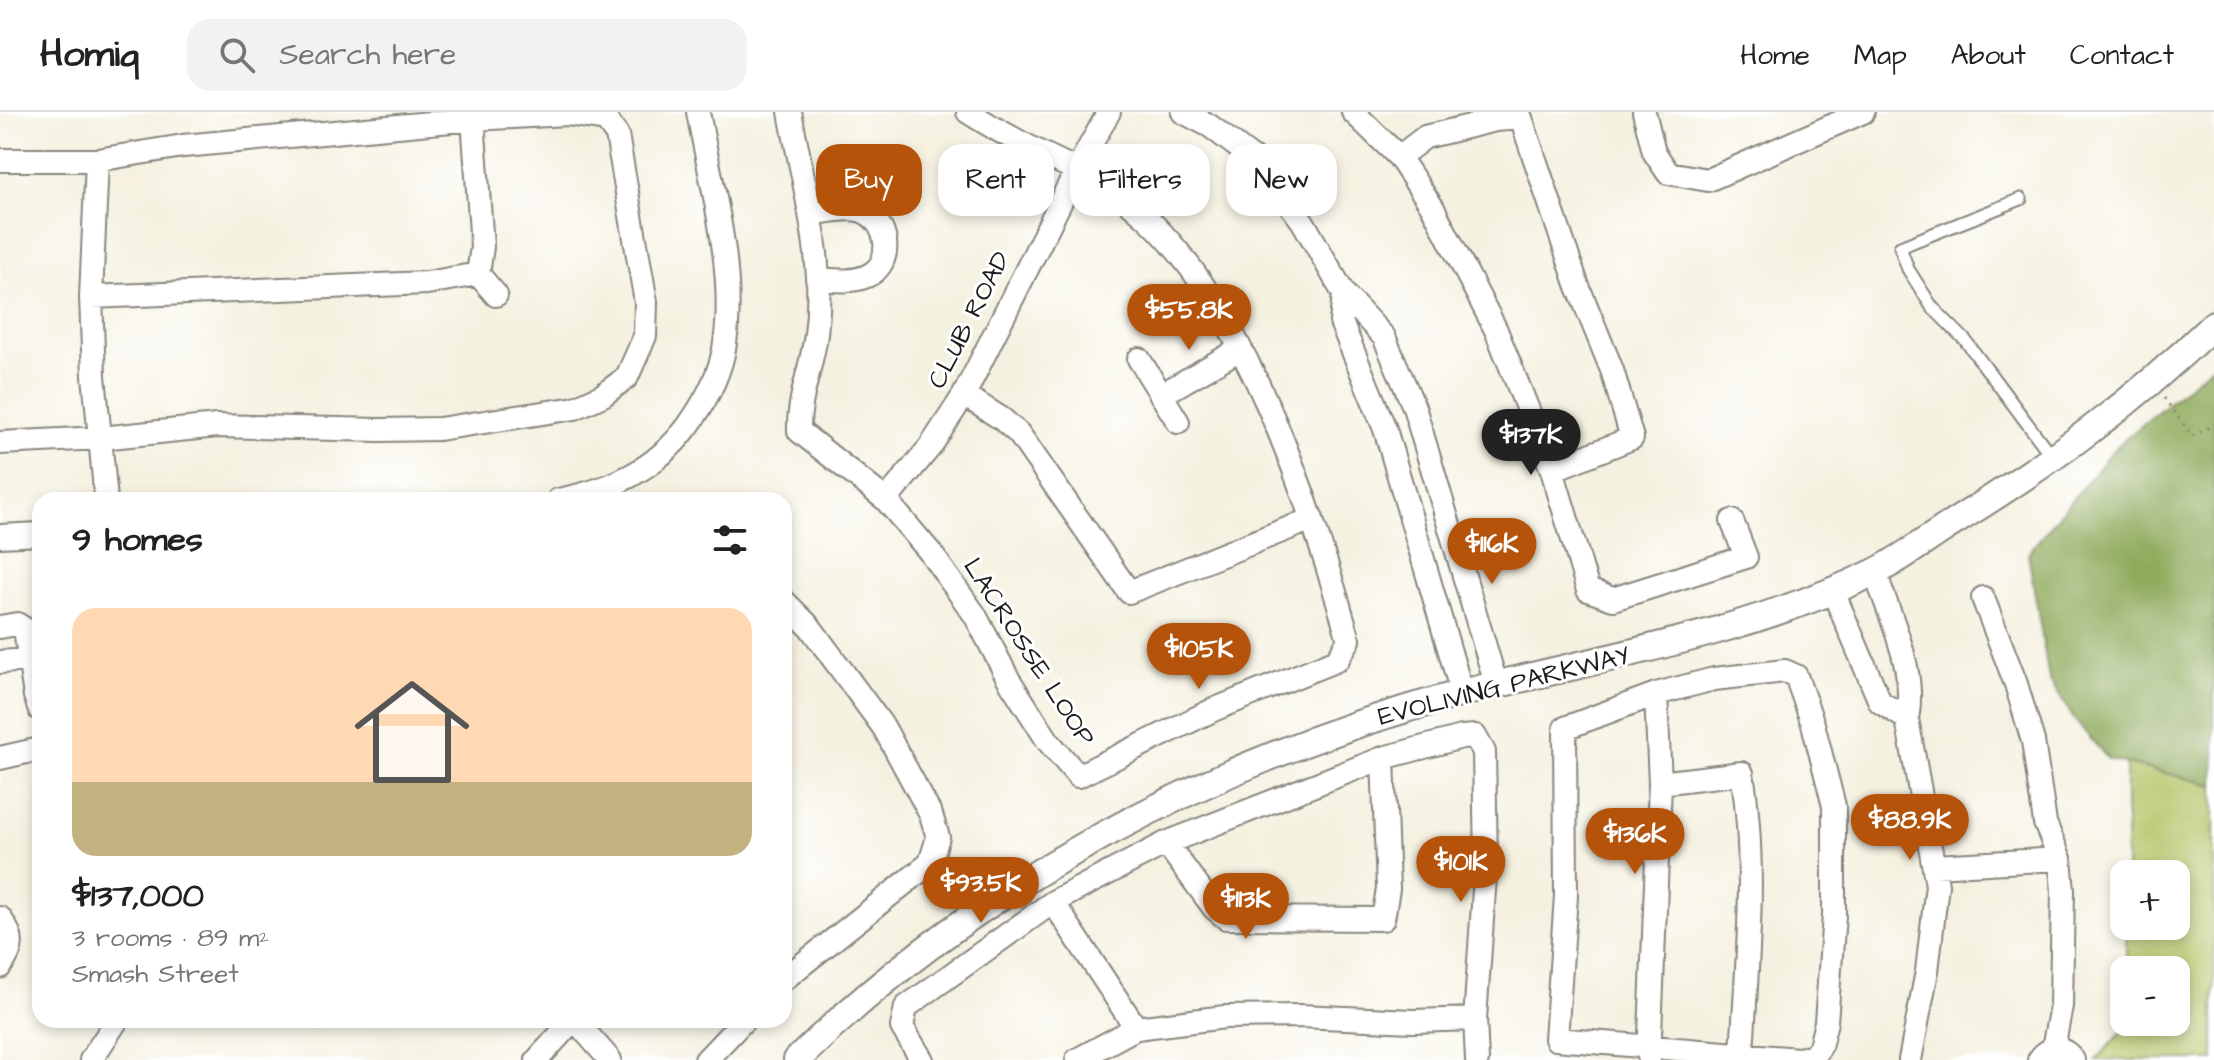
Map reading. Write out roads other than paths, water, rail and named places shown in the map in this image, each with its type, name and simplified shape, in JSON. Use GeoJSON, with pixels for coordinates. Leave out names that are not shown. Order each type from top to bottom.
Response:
{"type":"FeatureCollection","features":[{"type":"Feature","properties":{"kind":"street"},"geometry":{"type":"LineString","coordinates":[[587,492],[619,483],[652,464],[675,443],[701,407],[715,380],[725,344],[727,286],[698,112]]}},
{"type":"Feature","properties":{"kind":"street","name":"LACROSSE LOOP"},"geometry":{"type":"LineString","coordinates":[[790,112],[811,214],[817,279],[816,333],[798,413],[799,431],[886,500],[930,552],[975,615],[1009,680],[1048,741],[1078,776],[1213,710],[1337,660],[1349,640],[1312,519],[1240,349],[1202,285],[1175,249],[1143,216]]}},
{"type":"Feature","properties":{"kind":"street","name":"LACROSSE LOOP"},"geometry":{"type":"LineString","coordinates":[[968,112],[1034,150],[1070,166]]}},
{"type":"Feature","properties":{"kind":"street","name":"CLUB ROAD"},"geometry":{"type":"LineString","coordinates":[[1091,144],[1109,112]]}},
{"type":"Feature","properties":{"kind":"street"},"geometry":{"type":"LineString","coordinates":[[1183,112],[1210,126],[1259,163],[1303,222],[1344,294],[1384,337],[1414,407],[1497,687]]}},
{"type":"Feature","properties":{"kind":"street"},"geometry":{"type":"LineString","coordinates":[[1353,112],[1399,157],[1433,208],[1496,330],[1552,470],[1588,590],[1613,599],[1746,557],[1732,521]]}},
{"type":"Feature","properties":{"kind":"street"},"geometry":{"type":"LineString","coordinates":[[1644,112],[1654,152],[1668,173],[1708,180],[1863,112]]}},
{"type":"Feature","properties":{"kind":"street"},"geometry":{"type":"LineString","coordinates":[[0,160],[97,160],[183,146],[473,119],[567,114],[610,116],[617,135],[646,302],[645,336],[627,377],[603,395],[575,408],[439,429],[217,426],[101,438],[0,443]]}},
{"type":"Feature","properties":{"kind":"street"},"geometry":{"type":"LineString","coordinates":[[1399,157],[1425,137],[1523,115],[1577,284],[1639,444],[1552,470]]}},
{"type":"Feature","properties":{"kind":"street"},"geometry":{"type":"LineString","coordinates":[[473,119],[482,247],[478,274],[496,295]]}},
{"type":"Feature","properties":{"kind":"street"},"geometry":{"type":"LineString","coordinates":[[97,160],[91,297],[94,376],[105,492]]}},
{"type":"Feature","properties":{"kind":"street","name":"CLUB ROAD"},"geometry":{"type":"LineString","coordinates":[[886,500],[930,447],[964,395],[1070,183]]}},
{"type":"Feature","properties":{"kind":"street"},"geometry":{"type":"LineString","coordinates":[[811,214],[861,210],[878,221],[886,240],[884,260],[871,275],[851,281],[817,279]]}},
{"type":"Feature","properties":{"kind":"street"},"geometry":{"type":"LineString","coordinates":[[91,297],[427,283],[478,274]]}},
{"type":"Feature","properties":{"kind":"street"},"geometry":{"type":"LineString","coordinates":[[1344,294],[1341,322],[1385,429],[1462,693]]}},
{"type":"Feature","properties":{"kind":"street","name":"EVOLIVING PARKWAY"},"geometry":{"type":"LineString","coordinates":[[797,1060],[857,1004],[1001,897],[1118,828],[1240,768],[1300,744],[1462,693],[1634,653],[1738,624],[1875,572],[2053,459],[2153,381],[2214,324]]}},
{"type":"Feature","properties":{"kind":"street"},"geometry":{"type":"LineString","coordinates":[[1161,395],[1240,349]]}},
{"type":"Feature","properties":{"kind":"street"},"geometry":{"type":"LineString","coordinates":[[1139,359],[1178,422]]}},
{"type":"Feature","properties":{"kind":"street"},"geometry":{"type":"LineString","coordinates":[[964,395],[1002,419],[1019,434],[1129,592],[1312,519]]}},
{"type":"Feature","properties":{"kind":"street"},"geometry":{"type":"LineString","coordinates":[[1414,525],[1447,515]]}},
{"type":"Feature","properties":{"kind":"street"},"geometry":{"type":"LineString","coordinates":[[0,536],[32,534]]}},
{"type":"Feature","properties":{"kind":"street"},"geometry":{"type":"LineString","coordinates":[[1875,572],[1906,665],[1911,698],[1907,719],[1937,885],[1927,971],[1910,1060]]}},
{"type":"Feature","properties":{"kind":"street"},"geometry":{"type":"LineString","coordinates":[[1832,589],[1880,702],[1907,719]]}},
{"type":"Feature","properties":{"kind":"street"},"geometry":{"type":"LineString","coordinates":[[1983,598],[2016,684],[2033,741],[2045,823],[2060,859],[2063,890],[2061,1006],[2046,1054],[2067,1052],[2073,1060]]}},
{"type":"Feature","properties":{"kind":"street"},"geometry":{"type":"LineString","coordinates":[[792,609],[810,627],[884,728],[931,815],[938,837],[930,863],[792,973]]}},
{"type":"Feature","properties":{"kind":"street"},"geometry":{"type":"LineString","coordinates":[[0,627],[17,624],[25,629],[32,674]]}},
{"type":"Feature","properties":{"kind":"street"},"geometry":{"type":"LineString","coordinates":[[1453,662],[1486,651]]}},
{"type":"Feature","properties":{"kind":"street"},"geometry":{"type":"LineString","coordinates":[[0,662],[29,660]]}},
{"type":"Feature","properties":{"kind":"street"},"geometry":{"type":"LineString","coordinates":[[1785,671],[1796,676],[1813,724],[1834,806],[1834,915],[1826,1022],[1820,1047],[1813,1056],[1799,1059],[1742,1054],[1650,1054],[1556,1039],[1566,896],[1565,728],[1656,694],[1714,679],[1785,671]]}},
{"type":"Feature","properties":{"kind":"street"},"geometry":{"type":"LineString","coordinates":[[1650,1054],[1660,783],[1656,694]]}},
{"type":"Feature","properties":{"kind":"street"},"geometry":{"type":"LineString","coordinates":[[922,1060],[902,1027],[906,1007],[1053,902],[1166,843],[1383,758],[1475,736],[1484,752],[1486,862],[1475,1019],[1477,1060]]}},
{"type":"Feature","properties":{"kind":"street"},"geometry":{"type":"LineString","coordinates":[[0,758],[32,751]]}},
{"type":"Feature","properties":{"kind":"street"},"geometry":{"type":"LineString","coordinates":[[1166,843],[1214,908],[1226,918],[1383,919],[1388,889],[1383,758]]}},
{"type":"Feature","properties":{"kind":"street"},"geometry":{"type":"LineString","coordinates":[[1660,783],[1742,773],[1746,797],[1749,909],[1742,1054]]}},
{"type":"Feature","properties":{"kind":"street"},"geometry":{"type":"LineString","coordinates":[[1934,866],[2060,859]]}},
{"type":"Feature","properties":{"kind":"street"},"geometry":{"type":"LineString","coordinates":[[1053,902],[1136,1028]]}},
{"type":"Feature","properties":{"kind":"street"},"geometry":{"type":"LineString","coordinates":[[0,918],[13,941],[11,952],[0,967]]}},
{"type":"Feature","properties":{"kind":"street"},"geometry":{"type":"LineString","coordinates":[[1077,1060],[1136,1028],[1225,1017],[1300,1016],[1413,1021],[1475,1019]]}},
{"type":"Feature","properties":{"kind":"street"},"geometry":{"type":"LineString","coordinates":[[91,1060],[112,1028]]}},
{"type":"Feature","properties":{"kind":"street"},"geometry":{"type":"LineString","coordinates":[[537,1060],[567,1028]]}},
{"type":"Feature","properties":{"kind":"street"},"geometry":{"type":"LineString","coordinates":[[581,1028],[610,1060]]}},
{"type":"Feature","properties":{"kind":"street"},"geometry":{"type":"LineString","coordinates":[[706,1060],[736,1028]]}},
{"type":"Feature","properties":{"kind":"lane"},"geometry":{"type":"LineString","coordinates":[[2021,199],[1900,247],[1908,269],[1932,307],[1965,340],[2053,459]]}}]}
